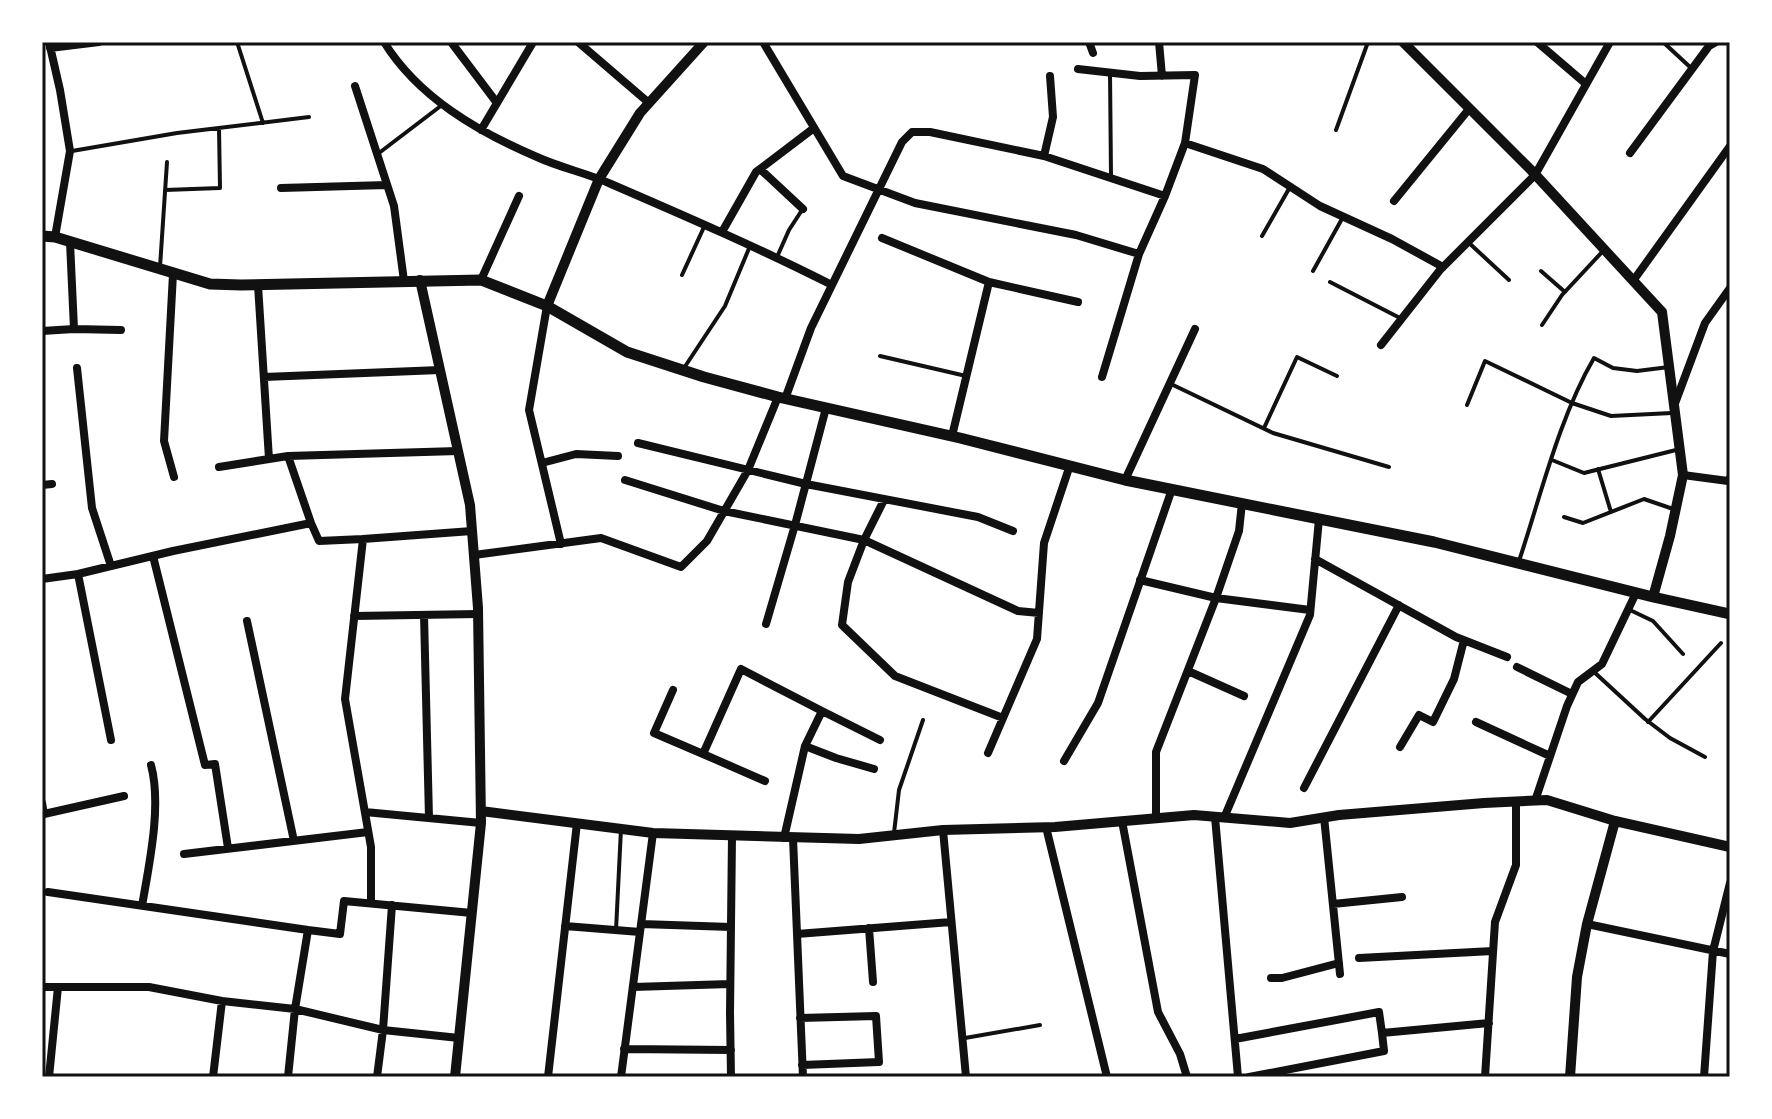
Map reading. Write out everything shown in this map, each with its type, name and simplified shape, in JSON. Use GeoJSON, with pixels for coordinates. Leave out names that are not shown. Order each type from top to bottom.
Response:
{"type":"FeatureCollection","features":[{"type":"Feature","properties":{"kind":"main road"},"geometry":{"type":"LineString","coordinates":[[42,236],[55,237],[210,284],[481,280],[547,306],[627,352],[781,398],[952,436],[1125,480],[1434,542],[1730,614]]}},
{"type":"Feature","properties":{"kind":"street"},"geometry":{"type":"LineString","coordinates":[[55,237],[70,151],[50,45],[99,42]]}},
{"type":"Feature","properties":{"kind":"street"},"geometry":{"type":"LineString","coordinates":[[384,42],[394,59],[443,105],[481,130],[538,158],[599,179],[722,232],[832,285]]}},
{"type":"Feature","properties":{"kind":"street"},"geometry":{"type":"LineString","coordinates":[[451,42],[497,103]]}},
{"type":"Feature","properties":{"kind":"street"},"geometry":{"type":"LineString","coordinates":[[578,42],[649,103]]}},
{"type":"Feature","properties":{"kind":"street"},"geometry":{"type":"LineString","coordinates":[[763,42],[843,176],[915,203],[1076,235],[1139,254]]}},
{"type":"Feature","properties":{"kind":"street"},"geometry":{"type":"LineString","coordinates":[[1089,42],[1093,53]]}},
{"type":"Feature","properties":{"kind":"street"},"geometry":{"type":"LineString","coordinates":[[1159,42],[1162,76]]}},
{"type":"Feature","properties":{"kind":"street"},"geometry":{"type":"LineString","coordinates":[[1403,42],[1535,175],[1662,312],[1683,475],[1653,597]]}},
{"type":"Feature","properties":{"kind":"street"},"geometry":{"type":"LineString","coordinates":[[1537,42],[1586,84]]}},
{"type":"Feature","properties":{"kind":"street"},"geometry":{"type":"LineString","coordinates":[[1381,345],[1443,267],[1535,175],[1610,42]]}},
{"type":"Feature","properties":{"kind":"street"},"geometry":{"type":"LineString","coordinates":[[1630,153],[1709,46],[1716,42]]}},
{"type":"Feature","properties":{"kind":"street"},"geometry":{"type":"LineString","coordinates":[[481,130],[532,43]]}},
{"type":"Feature","properties":{"kind":"street"},"geometry":{"type":"LineString","coordinates":[[561,544],[529,410],[547,306],[599,179],[640,113],[698,44]]}},
{"type":"Feature","properties":{"kind":"street"},"geometry":{"type":"LineString","coordinates":[[1078,69],[1140,76],[1195,75],[1185,143],[1139,254],[1102,377]]}},
{"type":"Feature","properties":{"kind":"street"},"geometry":{"type":"LineString","coordinates":[[1044,156],[1053,117],[1050,76]]}},
{"type":"Feature","properties":{"kind":"street"},"geometry":{"type":"LineString","coordinates":[[355,86],[394,206],[404,281]]}},
{"type":"Feature","properties":{"kind":"street"},"geometry":{"type":"LineString","coordinates":[[1394,201],[1469,109]]}},
{"type":"Feature","properties":{"kind":"street"},"geometry":{"type":"LineString","coordinates":[[722,232],[756,172],[814,128]]}},
{"type":"Feature","properties":{"kind":"street"},"geometry":{"type":"LineString","coordinates":[[474,555],[601,538],[681,567],[707,541],[748,470],[811,328],[902,142],[912,132],[930,132],[1044,156],[1165,196]]}},
{"type":"Feature","properties":{"kind":"street"},"geometry":{"type":"LineString","coordinates":[[1185,143],[1263,169],[1320,206],[1392,239],[1443,267]]}},
{"type":"Feature","properties":{"kind":"street"},"geometry":{"type":"LineString","coordinates":[[1633,281],[1730,146]]}},
{"type":"Feature","properties":{"kind":"street"},"geometry":{"type":"LineString","coordinates":[[760,169],[803,209]]}},
{"type":"Feature","properties":{"kind":"street"},"geometry":{"type":"LineString","coordinates":[[281,188],[387,185]]}},
{"type":"Feature","properties":{"kind":"street"},"geometry":{"type":"LineString","coordinates":[[481,280],[519,196]]}},
{"type":"Feature","properties":{"kind":"street"},"geometry":{"type":"LineString","coordinates":[[882,238],[989,282],[1078,302]]}},
{"type":"Feature","properties":{"kind":"street"},"geometry":{"type":"LineString","coordinates":[[70,242],[74,329]]}},
{"type":"Feature","properties":{"kind":"street"},"geometry":{"type":"LineString","coordinates":[[173,274],[164,441],[174,477]]}},
{"type":"Feature","properties":{"kind":"street"},"geometry":{"type":"LineString","coordinates":[[420,280],[470,505],[478,614],[481,817],[455,1077]]}},
{"type":"Feature","properties":{"kind":"street"},"geometry":{"type":"LineString","coordinates":[[952,436],[989,282]]}},
{"type":"Feature","properties":{"kind":"street"},"geometry":{"type":"LineString","coordinates":[[258,285],[269,459]]}},
{"type":"Feature","properties":{"kind":"street"},"geometry":{"type":"LineString","coordinates":[[1674,410],[1705,323],[1730,288]]}},
{"type":"Feature","properties":{"kind":"street"},"geometry":{"type":"LineString","coordinates":[[1125,480],[1195,329]]}},
{"type":"Feature","properties":{"kind":"street"},"geometry":{"type":"LineString","coordinates":[[42,331],[121,330]]}},
{"type":"Feature","properties":{"kind":"street"},"geometry":{"type":"LineString","coordinates":[[77,368],[92,508],[111,566]]}},
{"type":"Feature","properties":{"kind":"street"},"geometry":{"type":"LineString","coordinates":[[264,377],[440,370]]}},
{"type":"Feature","properties":{"kind":"street"},"geometry":{"type":"LineString","coordinates":[[766,624],[826,408]]}},
{"type":"Feature","properties":{"kind":"street"},"geometry":{"type":"LineString","coordinates":[[638,443],[806,484],[978,517],[1013,531]]}},
{"type":"Feature","properties":{"kind":"street"},"geometry":{"type":"LineString","coordinates":[[219,467],[288,456],[458,451]]}},
{"type":"Feature","properties":{"kind":"street"},"geometry":{"type":"LineString","coordinates":[[542,463],[576,454],[618,456]]}},
{"type":"Feature","properties":{"kind":"street"},"geometry":{"type":"LineString","coordinates":[[288,456],[319,541],[472,531]]}},
{"type":"Feature","properties":{"kind":"street"},"geometry":{"type":"LineString","coordinates":[[988,753],[1037,639],[1044,543],[1070,465]]}},
{"type":"Feature","properties":{"kind":"street"},"geometry":{"type":"LineString","coordinates":[[1683,475],[1728,481],[1730,478]]}},
{"type":"Feature","properties":{"kind":"street"},"geometry":{"type":"LineString","coordinates":[[625,480],[724,511],[864,540],[1018,611],[1039,613]]}},
{"type":"Feature","properties":{"kind":"street"},"geometry":{"type":"LineString","coordinates":[[42,485],[52,484]]}},
{"type":"Feature","properties":{"kind":"street"},"geometry":{"type":"LineString","coordinates":[[1064,761],[1098,703],[1172,489]]}},
{"type":"Feature","properties":{"kind":"street"},"geometry":{"type":"LineString","coordinates":[[884,500],[848,582],[842,625],[895,676],[1003,718]]}},
{"type":"Feature","properties":{"kind":"street"},"geometry":{"type":"LineString","coordinates":[[1156,818],[1156,752],[1216,598],[1239,531],[1242,503]]}},
{"type":"Feature","properties":{"kind":"street"},"geometry":{"type":"LineString","coordinates":[[1238,1077],[1219,817],[1310,615],[1319,519]]}},
{"type":"Feature","properties":{"kind":"street"},"geometry":{"type":"LineString","coordinates":[[42,579],[78,574],[311,523]]}},
{"type":"Feature","properties":{"kind":"street"},"geometry":{"type":"LineString","coordinates":[[363,539],[345,699],[371,847],[371,903]]}},
{"type":"Feature","properties":{"kind":"street"},"geometry":{"type":"LineString","coordinates":[[153,556],[205,765],[215,764],[228,848]]}},
{"type":"Feature","properties":{"kind":"street"},"geometry":{"type":"LineString","coordinates":[[1315,559],[1464,640],[1507,657]]}},
{"type":"Feature","properties":{"kind":"street"},"geometry":{"type":"LineString","coordinates":[[78,574],[111,740]]}},
{"type":"Feature","properties":{"kind":"street"},"geometry":{"type":"LineString","coordinates":[[1140,580],[1216,598],[1310,610]]}},
{"type":"Feature","properties":{"kind":"street"},"geometry":{"type":"LineString","coordinates":[[1535,801],[1572,694],[1578,682],[1602,664],[1636,593]]}},
{"type":"Feature","properties":{"kind":"street"},"geometry":{"type":"LineString","coordinates":[[1304,788],[1399,605]]}},
{"type":"Feature","properties":{"kind":"street"},"geometry":{"type":"LineString","coordinates":[[354,616],[478,614]]}},
{"type":"Feature","properties":{"kind":"street"},"geometry":{"type":"LineString","coordinates":[[424,615],[429,818]]}},
{"type":"Feature","properties":{"kind":"street"},"geometry":{"type":"LineString","coordinates":[[247,621],[294,841]]}},
{"type":"Feature","properties":{"kind":"street"},"geometry":{"type":"LineString","coordinates":[[1400,747],[1419,715],[1433,722],[1454,679],[1464,640]]}},
{"type":"Feature","properties":{"kind":"street"},"geometry":{"type":"LineString","coordinates":[[1517,667],[1572,694]]}},
{"type":"Feature","properties":{"kind":"street"},"geometry":{"type":"LineString","coordinates":[[703,754],[741,669],[880,740]]}},
{"type":"Feature","properties":{"kind":"street"},"geometry":{"type":"LineString","coordinates":[[1188,671],[1244,696]]}},
{"type":"Feature","properties":{"kind":"street"},"geometry":{"type":"LineString","coordinates":[[673,690],[654,733],[765,781]]}},
{"type":"Feature","properties":{"kind":"street"},"geometry":{"type":"LineString","coordinates":[[803,1077],[797,934],[788,838],[805,746],[822,711]]}},
{"type":"Feature","properties":{"kind":"street"},"geometry":{"type":"LineString","coordinates":[[1476,722],[1550,756]]}},
{"type":"Feature","properties":{"kind":"street"},"geometry":{"type":"LineString","coordinates":[[805,746],[874,769]]}},
{"type":"Feature","properties":{"kind":"street"},"geometry":{"type":"LineString","coordinates":[[142,906],[153,842],[155,778],[151,765]]}},
{"type":"Feature","properties":{"kind":"street"},"geometry":{"type":"LineString","coordinates":[[42,803],[44,814],[124,796]]}},
{"type":"Feature","properties":{"kind":"street"},"geometry":{"type":"LineString","coordinates":[[365,812],[429,818],[481,817],[577,823],[653,833],[859,839],[943,830],[1046,827],[1194,815],[1290,823],[1324,817],[1547,800],[1615,821],[1730,847]]}},
{"type":"Feature","properties":{"kind":"street"},"geometry":{"type":"LineString","coordinates":[[1485,1077],[1495,922],[1516,865],[1516,802]]}},
{"type":"Feature","properties":{"kind":"street"},"geometry":{"type":"LineString","coordinates":[[1324,817],[1340,974]]}},
{"type":"Feature","properties":{"kind":"street"},"geometry":{"type":"LineString","coordinates":[[1122,821],[1158,1012],[1180,1054],[1187,1077]]}},
{"type":"Feature","properties":{"kind":"street"},"geometry":{"type":"LineString","coordinates":[[1570,1077],[1577,977],[1587,924],[1615,821]]}},
{"type":"Feature","properties":{"kind":"street"},"geometry":{"type":"LineString","coordinates":[[548,1077],[577,823]]}},
{"type":"Feature","properties":{"kind":"street"},"geometry":{"type":"LineString","coordinates":[[1046,827],[1107,1077]]}},
{"type":"Feature","properties":{"kind":"street"},"geometry":{"type":"LineString","coordinates":[[943,830],[966,1077]]}},
{"type":"Feature","properties":{"kind":"street"},"geometry":{"type":"LineString","coordinates":[[184,854],[368,832]]}},
{"type":"Feature","properties":{"kind":"street"},"geometry":{"type":"LineString","coordinates":[[621,1077],[653,833]]}},
{"type":"Feature","properties":{"kind":"street"},"geometry":{"type":"LineString","coordinates":[[731,1077],[732,836]]}},
{"type":"Feature","properties":{"kind":"street"},"geometry":{"type":"LineString","coordinates":[[1704,1077],[1713,951],[1730,883]]}},
{"type":"Feature","properties":{"kind":"street"},"geometry":{"type":"LineString","coordinates":[[48,892],[340,934],[344,901],[472,913]]}},
{"type":"Feature","properties":{"kind":"street"},"geometry":{"type":"LineString","coordinates":[[1333,904],[1402,897]]}},
{"type":"Feature","properties":{"kind":"street"},"geometry":{"type":"LineString","coordinates":[[377,1077],[392,905]]}},
{"type":"Feature","properties":{"kind":"street"},"geometry":{"type":"LineString","coordinates":[[797,934],[951,922]]}},
{"type":"Feature","properties":{"kind":"street"},"geometry":{"type":"LineString","coordinates":[[1587,924],[1730,954]]}},
{"type":"Feature","properties":{"kind":"street"},"geometry":{"type":"LineString","coordinates":[[565,926],[616,930],[731,927]]}},
{"type":"Feature","properties":{"kind":"street"},"geometry":{"type":"LineString","coordinates":[[869,928],[873,982]]}},
{"type":"Feature","properties":{"kind":"street"},"geometry":{"type":"LineString","coordinates":[[288,1077],[308,930]]}},
{"type":"Feature","properties":{"kind":"street"},"geometry":{"type":"LineString","coordinates":[[1359,958],[1493,951]]}},
{"type":"Feature","properties":{"kind":"street"},"geometry":{"type":"LineString","coordinates":[[1271,978],[1339,963]]}},
{"type":"Feature","properties":{"kind":"street"},"geometry":{"type":"LineString","coordinates":[[633,987],[730,984]]}},
{"type":"Feature","properties":{"kind":"street"},"geometry":{"type":"LineString","coordinates":[[42,987],[149,987],[222,1001],[295,1009],[383,1030],[459,1038]]}},
{"type":"Feature","properties":{"kind":"street"},"geometry":{"type":"LineString","coordinates":[[49,1077],[46,1062],[58,987]]}},
{"type":"Feature","properties":{"kind":"street"},"geometry":{"type":"LineString","coordinates":[[213,1077],[222,1001]]}},
{"type":"Feature","properties":{"kind":"street"},"geometry":{"type":"LineString","coordinates":[[1235,1039],[1379,1012],[1384,1051],[1249,1077]]}},
{"type":"Feature","properties":{"kind":"street"},"geometry":{"type":"LineString","coordinates":[[800,1018],[876,1016],[879,1062],[802,1065]]}},
{"type":"Feature","properties":{"kind":"street"},"geometry":{"type":"LineString","coordinates":[[1382,1033],[1489,1023]]}},
{"type":"Feature","properties":{"kind":"street"},"geometry":{"type":"LineString","coordinates":[[624,1049],[731,1050]]}},
{"type":"Feature","properties":{"kind":"lane"},"geometry":{"type":"LineString","coordinates":[[237,42],[263,123]]}},
{"type":"Feature","properties":{"kind":"lane"},"geometry":{"type":"LineString","coordinates":[[1336,130],[1368,42]]}},
{"type":"Feature","properties":{"kind":"lane"},"geometry":{"type":"LineString","coordinates":[[1663,42],[1692,69]]}},
{"type":"Feature","properties":{"kind":"lane"},"geometry":{"type":"LineString","coordinates":[[1110,73],[1111,178]]}},
{"type":"Feature","properties":{"kind":"lane"},"geometry":{"type":"LineString","coordinates":[[377,155],[443,105]]}},
{"type":"Feature","properties":{"kind":"lane"},"geometry":{"type":"LineString","coordinates":[[70,151],[177,133],[309,117]]}},
{"type":"Feature","properties":{"kind":"lane"},"geometry":{"type":"LineString","coordinates":[[165,190],[220,188],[219,128]]}},
{"type":"Feature","properties":{"kind":"lane"},"geometry":{"type":"LineString","coordinates":[[160,270],[167,162]]}},
{"type":"Feature","properties":{"kind":"lane"},"geometry":{"type":"LineString","coordinates":[[1262,236],[1290,187]]}},
{"type":"Feature","properties":{"kind":"lane"},"geometry":{"type":"LineString","coordinates":[[777,257],[803,209]]}},
{"type":"Feature","properties":{"kind":"lane"},"geometry":{"type":"LineString","coordinates":[[1313,271],[1343,217]]}},
{"type":"Feature","properties":{"kind":"lane"},"geometry":{"type":"LineString","coordinates":[[682,275],[705,225]]}},
{"type":"Feature","properties":{"kind":"lane"},"geometry":{"type":"LineString","coordinates":[[1468,242],[1509,280]]}},
{"type":"Feature","properties":{"kind":"lane"},"geometry":{"type":"LineString","coordinates":[[682,370],[725,306],[751,245]]}},
{"type":"Feature","properties":{"kind":"lane"},"geometry":{"type":"LineString","coordinates":[[1542,325],[1565,292],[1604,250]]}},
{"type":"Feature","properties":{"kind":"lane"},"geometry":{"type":"LineString","coordinates":[[1541,271],[1565,292]]}},
{"type":"Feature","properties":{"kind":"lane"},"geometry":{"type":"LineString","coordinates":[[1330,282],[1402,319]]}},
{"type":"Feature","properties":{"kind":"lane"},"geometry":{"type":"LineString","coordinates":[[880,356],[966,376]]}},
{"type":"Feature","properties":{"kind":"lane"},"geometry":{"type":"LineString","coordinates":[[1264,428],[1297,357],[1337,376]]}},
{"type":"Feature","properties":{"kind":"lane"},"geometry":{"type":"LineString","coordinates":[[1519,564],[1579,383],[1594,358],[1613,368],[1637,371],[1669,367]]}},
{"type":"Feature","properties":{"kind":"lane"},"geometry":{"type":"LineString","coordinates":[[1467,405],[1485,361],[1572,403],[1611,416],[1674,410]]}},
{"type":"Feature","properties":{"kind":"lane"},"geometry":{"type":"LineString","coordinates":[[1170,384],[1264,428],[1389,467]]}},
{"type":"Feature","properties":{"kind":"lane"},"geometry":{"type":"LineString","coordinates":[[1552,460],[1584,473],[1680,449]]}},
{"type":"Feature","properties":{"kind":"lane"},"geometry":{"type":"LineString","coordinates":[[1598,469],[1611,512]]}},
{"type":"Feature","properties":{"kind":"lane"},"geometry":{"type":"LineString","coordinates":[[1564,517],[1583,523],[1644,499],[1676,509]]}},
{"type":"Feature","properties":{"kind":"lane"},"geometry":{"type":"LineString","coordinates":[[1628,609],[1653,621],[1683,654]]}},
{"type":"Feature","properties":{"kind":"lane"},"geometry":{"type":"LineString","coordinates":[[1648,722],[1721,643]]}},
{"type":"Feature","properties":{"kind":"lane"},"geometry":{"type":"LineString","coordinates":[[1593,671],[1648,722],[1705,757]]}},
{"type":"Feature","properties":{"kind":"lane"},"geometry":{"type":"LineString","coordinates":[[893,836],[899,790],[923,720]]}},
{"type":"Feature","properties":{"kind":"lane"},"geometry":{"type":"LineString","coordinates":[[616,930],[621,829]]}},
{"type":"Feature","properties":{"kind":"lane"},"geometry":{"type":"LineString","coordinates":[[962,1038],[1040,1025]]}}]}
